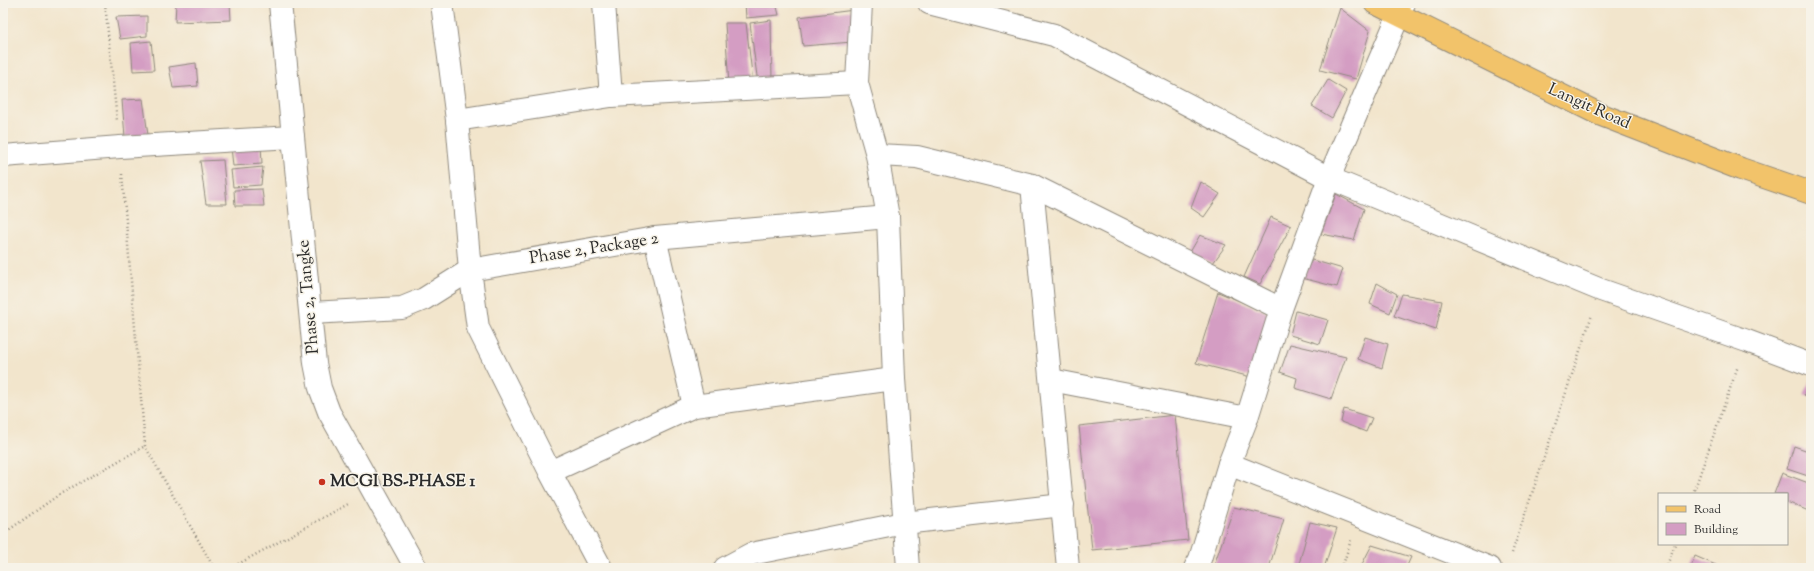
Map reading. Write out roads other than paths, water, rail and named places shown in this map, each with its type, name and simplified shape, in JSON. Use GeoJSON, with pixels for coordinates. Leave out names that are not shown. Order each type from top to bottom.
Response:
{"type":"FeatureCollection","features":[{"type":"Feature","properties":{"kind":"main road","name":"Langit Road"},"geometry":{"type":"LineString","coordinates":[[1375,3],[1401,9],[1599,114],[1741,169],[1811,193]]}},
{"type":"Feature","properties":{"kind":"street","name":"Phase 2, Tangke"},"geometry":{"type":"LineString","coordinates":[[280,3],[315,363],[320,388],[329,412],[416,568]]}},
{"type":"Feature","properties":{"kind":"street"},"geometry":{"type":"LineString","coordinates":[[442,3],[457,120],[470,270],[478,328],[550,472],[602,568]]}},
{"type":"Feature","properties":{"kind":"street"},"geometry":{"type":"LineString","coordinates":[[604,3],[611,96]]}},
{"type":"Feature","properties":{"kind":"street"},"geometry":{"type":"LineString","coordinates":[[861,3],[857,83],[877,155],[888,217],[894,379],[908,568]]}},
{"type":"Feature","properties":{"kind":"street"},"geometry":{"type":"LineString","coordinates":[[929,3],[1054,35],[1330,178],[1601,290],[1811,365]]}},
{"type":"Feature","properties":{"kind":"street"},"geometry":{"type":"LineString","coordinates":[[1195,568],[1200,559],[1229,464],[1247,418],[1281,309],[1330,178],[1401,9]]}},
{"type":"Feature","properties":{"kind":"street"},"geometry":{"type":"LineString","coordinates":[[457,120],[611,96],[857,83]]}},
{"type":"Feature","properties":{"kind":"street"},"geometry":{"type":"LineString","coordinates":[[3,156],[120,147],[293,137]]}},
{"type":"Feature","properties":{"kind":"street"},"geometry":{"type":"LineString","coordinates":[[877,155],[917,157],[1032,185],[1281,309]]}},
{"type":"Feature","properties":{"kind":"street"},"geometry":{"type":"LineString","coordinates":[[1032,185],[1068,568]]}},
{"type":"Feature","properties":{"kind":"street","name":"Phase 2, Package 2"},"geometry":{"type":"LineString","coordinates":[[311,313],[402,308],[424,299],[470,270],[655,238],[888,217]]}},
{"type":"Feature","properties":{"kind":"street"},"geometry":{"type":"LineString","coordinates":[[655,238],[694,406]]}},
{"type":"Feature","properties":{"kind":"street"},"geometry":{"type":"LineString","coordinates":[[550,472],[694,406],[894,379]]}},
{"type":"Feature","properties":{"kind":"street"},"geometry":{"type":"LineString","coordinates":[[1051,380],[1247,418]]}},
{"type":"Feature","properties":{"kind":"street"},"geometry":{"type":"LineString","coordinates":[[1229,464],[1499,564]]}},
{"type":"Feature","properties":{"kind":"street"},"geometry":{"type":"LineString","coordinates":[[725,568],[751,554],[904,523],[1062,505]]}},
{"type":"Feature","properties":{"kind":"place","name":"MCGI BS-PHASE 1"},"geometry":{"type":"Point","coordinates":[322,482]}}]}
